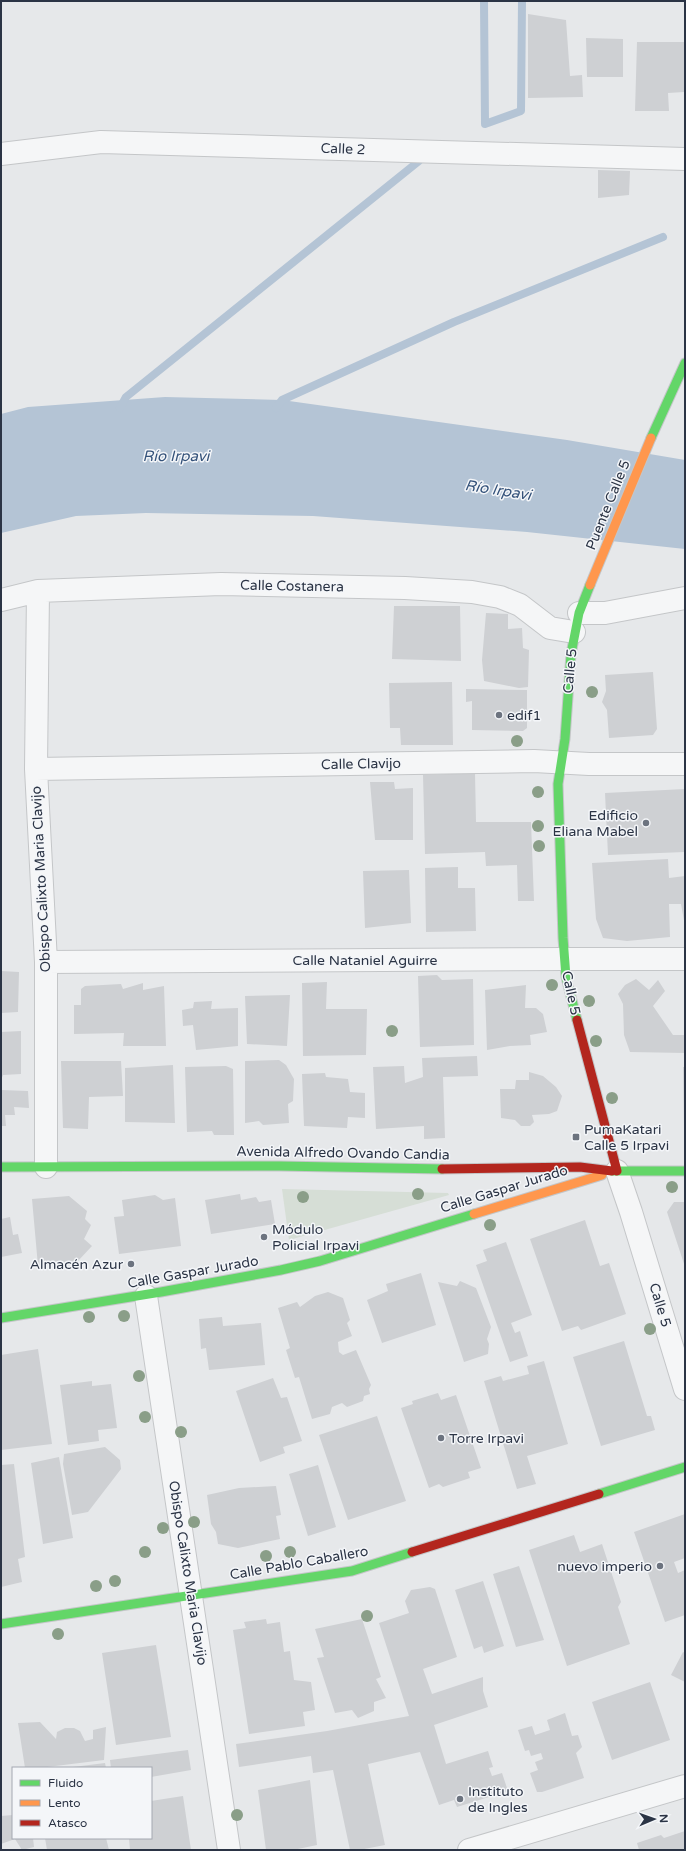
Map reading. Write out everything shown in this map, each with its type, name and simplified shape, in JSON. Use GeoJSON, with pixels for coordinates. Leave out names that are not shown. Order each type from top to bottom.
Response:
{"type":"FeatureCollection","features":[{"type":"Feature","properties":{"kind":"main road","name":"Puente Calle 5"},"geometry":{"type":"LineString","coordinates":[[589,586],[652,434],[685,363]]}},
{"type":"Feature","properties":{"kind":"main road","name":"Calle 5"},"geometry":{"type":"LineString","coordinates":[[589,586],[576,623],[565,739],[558,784],[564,958],[570,992],[606,1134],[617,1171]]}},
{"type":"Feature","properties":{"kind":"main road","name":"Avenida Alfredo Ovando Candia"},"geometry":{"type":"LineString","coordinates":[[1,1167],[279,1166],[453,1169],[580,1168],[617,1171],[685,1171]]}},
{"type":"Feature","properties":{"kind":"main road","name":"Calle Gaspar Jurado"},"geometry":{"type":"LineString","coordinates":[[1,1318],[146,1296],[277,1271],[320,1261],[617,1171]]}},
{"type":"Feature","properties":{"kind":"main road","name":"Calle Pablo Caballero"},"geometry":{"type":"LineString","coordinates":[[1,1624],[352,1571],[685,1467]]}},
{"type":"Feature","properties":{"kind":"street","name":"Calle 2"},"geometry":{"type":"LineString","coordinates":[[1,154],[101,142],[685,159]]}},
{"type":"Feature","properties":{"kind":"street","name":"Calle Costanera"},"geometry":{"type":"LineString","coordinates":[[1,600],[38,591],[221,584],[405,588],[472,592],[500,597],[520,605],[550,628],[576,623],[605,613],[685,598]]}},
{"type":"Feature","properties":{"kind":"street","name":"Obispo Calixto Maria Clavijo"},"geometry":{"type":"LineString","coordinates":[[38,591],[36,769],[46,962],[46,1167]]}},
{"type":"Feature","properties":{"kind":"street","name":"Calle Clavijo"},"geometry":{"type":"LineString","coordinates":[[36,769],[561,762],[589,764],[685,764]]}},
{"type":"Feature","properties":{"kind":"street","name":"Calle Nataniel Aguirre"},"geometry":{"type":"LineString","coordinates":[[46,962],[564,958],[685,960]]}},
{"type":"Feature","properties":{"kind":"street","name":"Calle 5"},"geometry":{"type":"LineString","coordinates":[[617,1171],[632,1212],[685,1388]]}},
{"type":"Feature","properties":{"kind":"street","name":"Obispo Calixto Maria Clavijo"},"geometry":{"type":"LineString","coordinates":[[146,1296],[229,1850]]}},
{"type":"Feature","properties":{"kind":"street"},"geometry":{"type":"LineString","coordinates":[[469,1850],[685,1786]]}},
{"type":"Feature","properties":{"kind":"shaded area"},"geometry":{"type":"Polygon","coordinates":[[[282,1189],[448,1193],[449,1195],[289,1240],[282,1189]]]}},
{"type":"Feature","properties":{"kind":"water","name":"Río Irpavi"},"geometry":{"type":"Polygon","coordinates":[[[165,397],[282,400],[567,440],[685,460],[685,549],[527,532],[313,516],[146,513],[76,516],[1,533],[1,414],[28,407],[165,397]]]}},
{"type":"Feature","properties":{"kind":"building"},"geometry":{"type":"Polygon","coordinates":[[[528,14],[566,20],[570,76],[582,75],[583,97],[528,98],[528,14]]]}},
{"type":"Feature","properties":{"kind":"building"},"geometry":{"type":"Polygon","coordinates":[[[586,38],[623,39],[623,77],[587,77],[586,38]]]}},
{"type":"Feature","properties":{"kind":"building"},"geometry":{"type":"Polygon","coordinates":[[[637,42],[684,42],[684,92],[668,93],[669,111],[635,111],[637,42]]]}},
{"type":"Feature","properties":{"kind":"building"},"geometry":{"type":"Polygon","coordinates":[[[598,170],[630,171],[629,195],[598,198],[598,170]]]}},
{"type":"Feature","properties":{"kind":"building"},"geometry":{"type":"Polygon","coordinates":[[[394,606],[460,606],[461,661],[392,659],[394,606]]]}},
{"type":"Feature","properties":{"kind":"building"},"geometry":{"type":"Polygon","coordinates":[[[486,613],[508,614],[508,629],[522,628],[523,648],[529,650],[528,687],[519,688],[484,681],[482,660],[486,613]]]}},
{"type":"Feature","properties":{"kind":"building"},"geometry":{"type":"Polygon","coordinates":[[[653,672],[657,729],[653,735],[609,738],[607,710],[602,702],[606,691],[605,675],[653,672]]]}},
{"type":"Feature","properties":{"kind":"building"},"geometry":{"type":"Polygon","coordinates":[[[452,682],[453,745],[401,745],[400,728],[390,728],[389,683],[452,682]]]}},
{"type":"Feature","properties":{"kind":"building","name":"edif1"},"geometry":{"type":"Polygon","coordinates":[[[466,689],[527,690],[527,728],[523,731],[472,730],[472,701],[466,702],[466,689]]]}},
{"type":"Feature","properties":{"kind":"building"},"geometry":{"type":"Polygon","coordinates":[[[475,773],[476,822],[531,822],[534,901],[518,901],[517,865],[486,866],[485,852],[425,854],[423,775],[475,773]]]}},
{"type":"Feature","properties":{"kind":"building"},"geometry":{"type":"Polygon","coordinates":[[[370,782],[394,782],[395,789],[413,788],[413,840],[375,840],[370,782]]]}},
{"type":"Feature","properties":{"kind":"building","name":"Edificio Eliana Mabel"},"geometry":{"type":"Polygon","coordinates":[[[685,789],[685,852],[608,855],[605,793],[685,789]]]}},
{"type":"Feature","properties":{"kind":"building"},"geometry":{"type":"Polygon","coordinates":[[[668,859],[669,878],[685,876],[685,926],[681,904],[669,904],[670,937],[627,941],[603,938],[596,919],[592,863],[668,859]]]}},
{"type":"Feature","properties":{"kind":"building"},"geometry":{"type":"Polygon","coordinates":[[[458,867],[458,888],[475,888],[476,931],[426,932],[425,868],[458,867]]]}},
{"type":"Feature","properties":{"kind":"building"},"geometry":{"type":"Polygon","coordinates":[[[409,870],[411,923],[365,928],[363,871],[409,870]]]}},
{"type":"Feature","properties":{"kind":"building"},"geometry":{"type":"Polygon","coordinates":[[[1,971],[19,972],[18,1012],[1,1013],[1,971]]]}},
{"type":"Feature","properties":{"kind":"building"},"geometry":{"type":"Polygon","coordinates":[[[437,975],[442,980],[473,979],[474,1045],[420,1047],[418,976],[437,975]]]}},
{"type":"Feature","properties":{"kind":"building"},"geometry":{"type":"Polygon","coordinates":[[[636,979],[649,990],[658,980],[665,991],[653,1006],[673,1035],[685,1035],[685,1053],[630,1052],[624,1035],[623,1004],[618,994],[625,985],[636,979]]]}},
{"type":"Feature","properties":{"kind":"building"},"geometry":{"type":"Polygon","coordinates":[[[327,982],[326,1009],[367,1009],[366,1055],[303,1056],[302,983],[327,982]]]}},
{"type":"Feature","properties":{"kind":"building"},"geometry":{"type":"Polygon","coordinates":[[[143,983],[143,990],[164,986],[166,1046],[123,1046],[124,1033],[74,1034],[74,1005],[81,1005],[81,989],[85,986],[121,984],[123,989],[143,983]]]}},
{"type":"Feature","properties":{"kind":"building"},"geometry":{"type":"Polygon","coordinates":[[[526,985],[525,1008],[536,1008],[543,1014],[547,1032],[530,1035],[531,1045],[510,1046],[487,1050],[485,990],[526,985]]]}},
{"type":"Feature","properties":{"kind":"building"},"geometry":{"type":"Polygon","coordinates":[[[290,995],[287,1046],[247,1044],[245,996],[290,995]]]}},
{"type":"Feature","properties":{"kind":"building"},"geometry":{"type":"Polygon","coordinates":[[[212,1001],[211,1009],[238,1008],[238,1046],[196,1050],[193,1025],[183,1026],[182,1010],[193,1008],[194,1002],[212,1001]]]}},
{"type":"Feature","properties":{"kind":"building"},"geometry":{"type":"Polygon","coordinates":[[[21,1031],[21,1074],[3,1075],[1,1080],[1,1032],[21,1031]]]}},
{"type":"Feature","properties":{"kind":"building"},"geometry":{"type":"Polygon","coordinates":[[[477,1056],[478,1076],[443,1077],[445,1138],[424,1139],[424,1126],[376,1129],[373,1067],[404,1066],[405,1083],[423,1077],[422,1058],[477,1056]]]}},
{"type":"Feature","properties":{"kind":"building"},"geometry":{"type":"Polygon","coordinates":[[[279,1060],[286,1065],[294,1079],[293,1101],[288,1104],[289,1123],[263,1125],[259,1121],[245,1123],[245,1061],[279,1060]]]}},
{"type":"Feature","properties":{"kind":"building"},"geometry":{"type":"Polygon","coordinates":[[[61,1061],[121,1061],[123,1096],[89,1097],[88,1129],[63,1128],[61,1061]]]}},
{"type":"Feature","properties":{"kind":"building"},"geometry":{"type":"Polygon","coordinates":[[[173,1065],[175,1123],[125,1122],[125,1068],[173,1065]]]}},
{"type":"Feature","properties":{"kind":"building"},"geometry":{"type":"Polygon","coordinates":[[[226,1066],[233,1069],[234,1135],[214,1135],[212,1131],[187,1132],[185,1067],[226,1066]]]}},
{"type":"Feature","properties":{"kind":"building"},"geometry":{"type":"Polygon","coordinates":[[[683,1067],[685,1067],[685,1127],[684,1127],[683,1067]]]}},
{"type":"Feature","properties":{"kind":"building"},"geometry":{"type":"Polygon","coordinates":[[[529,1072],[543,1076],[556,1087],[562,1096],[557,1111],[549,1114],[532,1115],[534,1122],[530,1126],[521,1126],[515,1120],[501,1118],[500,1089],[515,1089],[516,1080],[529,1080],[529,1072]]]}},
{"type":"Feature","properties":{"kind":"building"},"geometry":{"type":"Polygon","coordinates":[[[325,1073],[326,1077],[348,1079],[350,1092],[365,1093],[365,1118],[348,1117],[347,1128],[304,1126],[302,1074],[325,1073]]]}},
{"type":"Feature","properties":{"kind":"building"},"geometry":{"type":"Polygon","coordinates":[[[1,1090],[28,1091],[29,1108],[14,1107],[15,1115],[5,1115],[6,1126],[1,1126],[1,1090]]]}},
{"type":"Feature","properties":{"kind":"building"},"geometry":{"type":"Polygon","coordinates":[[[240,1194],[241,1200],[256,1197],[259,1202],[271,1200],[275,1224],[211,1234],[205,1200],[240,1194]]]}},
{"type":"Feature","properties":{"kind":"building"},"geometry":{"type":"Polygon","coordinates":[[[155,1195],[163,1200],[175,1198],[181,1246],[119,1254],[114,1217],[124,1216],[122,1200],[155,1195]]]}},
{"type":"Feature","properties":{"kind":"building"},"geometry":{"type":"Polygon","coordinates":[[[69,1196],[87,1211],[85,1219],[91,1225],[84,1239],[92,1246],[77,1262],[38,1266],[32,1199],[69,1196]]]}},
{"type":"Feature","properties":{"kind":"building"},"geometry":{"type":"Polygon","coordinates":[[[674,1202],[685,1202],[685,1267],[667,1212],[674,1202]]]}},
{"type":"Feature","properties":{"kind":"building"},"geometry":{"type":"Polygon","coordinates":[[[10,1217],[13,1235],[18,1234],[22,1253],[1,1257],[1,1219],[10,1217]]]}},
{"type":"Feature","properties":{"kind":"building"},"geometry":{"type":"Polygon","coordinates":[[[585,1220],[600,1266],[609,1263],[626,1314],[581,1330],[578,1326],[562,1331],[530,1239],[585,1220]]]}},
{"type":"Feature","properties":{"kind":"building"},"geometry":{"type":"Polygon","coordinates":[[[506,1242],[532,1315],[511,1323],[515,1333],[520,1331],[528,1356],[510,1362],[476,1265],[487,1261],[483,1250],[506,1242]]]}},
{"type":"Feature","properties":{"kind":"building"},"geometry":{"type":"Polygon","coordinates":[[[421,1273],[436,1325],[382,1343],[367,1300],[388,1291],[386,1284],[421,1273]]]}},
{"type":"Feature","properties":{"kind":"building"},"geometry":{"type":"Polygon","coordinates":[[[460,1281],[476,1288],[491,1327],[487,1339],[489,1344],[488,1354],[464,1362],[438,1282],[457,1286],[460,1281]]]}},
{"type":"Feature","properties":{"kind":"building"},"geometry":{"type":"Polygon","coordinates":[[[328,1292],[343,1298],[350,1320],[347,1323],[352,1336],[338,1342],[339,1352],[343,1355],[356,1350],[371,1385],[369,1389],[370,1394],[364,1396],[363,1401],[347,1407],[342,1403],[332,1407],[330,1414],[312,1419],[299,1377],[295,1378],[286,1350],[290,1348],[278,1308],[297,1302],[300,1307],[315,1296],[328,1292]]]}},
{"type":"Feature","properties":{"kind":"building"},"geometry":{"type":"Polygon","coordinates":[[[222,1317],[223,1326],[261,1323],[265,1365],[209,1370],[206,1348],[201,1349],[199,1319],[222,1317]]]}},
{"type":"Feature","properties":{"kind":"building"},"geometry":{"type":"Polygon","coordinates":[[[624,1341],[647,1416],[651,1416],[655,1430],[601,1446],[573,1357],[624,1341]]]}},
{"type":"Feature","properties":{"kind":"building"},"geometry":{"type":"Polygon","coordinates":[[[38,1349],[52,1444],[1,1450],[1,1355],[38,1349]]]}},
{"type":"Feature","properties":{"kind":"building"},"geometry":{"type":"Polygon","coordinates":[[[544,1361],[568,1444],[527,1456],[536,1484],[517,1489],[484,1381],[501,1376],[503,1381],[529,1374],[527,1366],[544,1361]]]}},
{"type":"Feature","properties":{"kind":"building"},"geometry":{"type":"Polygon","coordinates":[[[273,1378],[281,1398],[287,1397],[302,1441],[283,1447],[285,1453],[260,1462],[236,1391],[273,1378]]]}},
{"type":"Feature","properties":{"kind":"building"},"geometry":{"type":"Polygon","coordinates":[[[92,1381],[92,1386],[111,1384],[117,1428],[98,1430],[99,1441],[68,1445],[60,1385],[92,1381]]]}},
{"type":"Feature","properties":{"kind":"building","name":"Torre Irpavi"},"geometry":{"type":"Polygon","coordinates":[[[438,1393],[441,1400],[456,1395],[481,1468],[468,1472],[470,1478],[443,1487],[439,1484],[429,1488],[401,1408],[413,1404],[412,1401],[438,1393]]]}},
{"type":"Feature","properties":{"kind":"building"},"geometry":{"type":"Polygon","coordinates":[[[377,1416],[406,1501],[348,1520],[319,1435],[377,1416]]]}},
{"type":"Feature","properties":{"kind":"building"},"geometry":{"type":"Polygon","coordinates":[[[105,1447],[120,1460],[121,1469],[88,1512],[72,1515],[63,1464],[64,1454],[105,1447]]]}},
{"type":"Feature","properties":{"kind":"building"},"geometry":{"type":"Polygon","coordinates":[[[59,1457],[73,1538],[43,1544],[31,1463],[59,1457]]]}},
{"type":"Feature","properties":{"kind":"building"},"geometry":{"type":"Polygon","coordinates":[[[14,1464],[25,1557],[18,1559],[22,1582],[1,1587],[1,1465],[14,1464]]]}},
{"type":"Feature","properties":{"kind":"building"},"geometry":{"type":"Polygon","coordinates":[[[318,1465],[336,1527],[308,1536],[289,1474],[318,1465]]]}},
{"type":"Feature","properties":{"kind":"building"},"geometry":{"type":"Polygon","coordinates":[[[276,1486],[281,1515],[276,1516],[280,1539],[238,1548],[218,1544],[216,1532],[211,1524],[207,1495],[239,1488],[276,1486]]]}},
{"type":"Feature","properties":{"kind":"building","name":"nuevo imperio"},"geometry":{"type":"Polygon","coordinates":[[[685,1514],[685,1558],[674,1562],[678,1573],[685,1570],[685,1615],[665,1622],[634,1532],[685,1514]]]}},
{"type":"Feature","properties":{"kind":"building"},"geometry":{"type":"Polygon","coordinates":[[[574,1535],[580,1552],[602,1544],[621,1602],[618,1607],[630,1644],[567,1666],[529,1550],[574,1535]]]}},
{"type":"Feature","properties":{"kind":"building"},"geometry":{"type":"Polygon","coordinates":[[[519,1566],[544,1640],[516,1647],[493,1574],[519,1566]]]}},
{"type":"Feature","properties":{"kind":"building"},"geometry":{"type":"Polygon","coordinates":[[[483,1581],[504,1646],[484,1653],[482,1646],[474,1649],[455,1590],[483,1581]]]}},
{"type":"Feature","properties":{"kind":"building"},"geometry":{"type":"Polygon","coordinates":[[[430,1587],[435,1589],[457,1657],[423,1669],[432,1694],[483,1677],[483,1691],[488,1707],[434,1725],[446,1764],[488,1751],[493,1767],[489,1768],[492,1776],[502,1773],[508,1791],[457,1807],[454,1800],[439,1805],[420,1752],[368,1764],[385,1845],[359,1850],[350,1850],[333,1770],[313,1773],[311,1756],[239,1767],[236,1744],[327,1731],[409,1716],[379,1623],[409,1613],[405,1601],[411,1590],[430,1587]]]}},
{"type":"Feature","properties":{"kind":"building"},"geometry":{"type":"Polygon","coordinates":[[[266,1619],[267,1624],[280,1622],[284,1652],[290,1651],[294,1680],[311,1682],[315,1710],[303,1712],[305,1726],[249,1734],[233,1630],[246,1628],[244,1622],[266,1619]]]}},
{"type":"Feature","properties":{"kind":"building"},"geometry":{"type":"Polygon","coordinates":[[[362,1619],[381,1677],[376,1679],[386,1698],[374,1702],[374,1711],[358,1718],[352,1710],[335,1713],[317,1658],[324,1657],[315,1629],[362,1619]]]}},
{"type":"Feature","properties":{"kind":"building"},"geometry":{"type":"Polygon","coordinates":[[[156,1645],[171,1737],[116,1745],[102,1653],[156,1645]]]}},
{"type":"Feature","properties":{"kind":"building"},"geometry":{"type":"Polygon","coordinates":[[[683,1652],[685,1653],[685,1682],[671,1675],[683,1652]]]}},
{"type":"Feature","properties":{"kind":"building"},"geometry":{"type":"Polygon","coordinates":[[[650,1682],[670,1740],[612,1760],[592,1702],[650,1682]]]}},
{"type":"Feature","properties":{"kind":"building"},"geometry":{"type":"Polygon","coordinates":[[[565,1713],[572,1736],[578,1735],[582,1747],[576,1753],[584,1778],[542,1792],[537,1792],[530,1773],[538,1770],[535,1762],[543,1759],[541,1753],[531,1756],[529,1750],[525,1751],[518,1730],[532,1726],[535,1735],[550,1730],[547,1720],[565,1713]]]}},
{"type":"Feature","properties":{"kind":"building"},"geometry":{"type":"Polygon","coordinates":[[[40,1722],[56,1739],[57,1732],[65,1728],[74,1728],[80,1731],[85,1741],[93,1739],[93,1730],[106,1727],[104,1760],[47,1767],[25,1767],[18,1723],[40,1722]]]}},
{"type":"Feature","properties":{"kind":"building"},"geometry":{"type":"Polygon","coordinates":[[[188,1750],[191,1770],[152,1777],[152,1767],[111,1767],[110,1760],[188,1750]]]}},
{"type":"Feature","properties":{"kind":"building"},"geometry":{"type":"Polygon","coordinates":[[[105,1763],[106,1767],[73,1767],[105,1763]]]}},
{"type":"Feature","properties":{"kind":"building"},"geometry":{"type":"Polygon","coordinates":[[[310,1780],[317,1845],[293,1850],[266,1850],[258,1790],[310,1780]]]}},
{"type":"Feature","properties":{"kind":"building"},"geometry":{"type":"Polygon","coordinates":[[[183,1796],[191,1850],[130,1850],[129,1839],[152,1839],[152,1801],[183,1796]]]}},
{"type":"Feature","properties":{"kind":"building"},"geometry":{"type":"Polygon","coordinates":[[[12,1815],[12,1839],[15,1839],[1,1844],[1,1816],[12,1815]]]}},
{"type":"Feature","properties":{"kind":"building"},"geometry":{"type":"Polygon","coordinates":[[[685,1831],[685,1850],[639,1850],[637,1843],[661,1835],[664,1838],[685,1831]]]}},
{"type":"Feature","properties":{"kind":"building"},"geometry":{"type":"Polygon","coordinates":[[[15,1839],[33,1839],[34,1847],[22,1850],[15,1839]]]}},
{"type":"Feature","properties":{"kind":"building"},"geometry":{"type":"Polygon","coordinates":[[[45,1839],[106,1839],[109,1850],[47,1850],[45,1839]]]}},
{"type":"Feature","properties":{"kind":"waterway"},"geometry":{"type":"LineString","coordinates":[[484,1],[485,124],[521,111],[522,1]]}},
{"type":"Feature","properties":{"kind":"waterway"},"geometry":{"type":"LineString","coordinates":[[120,408],[126,397],[419,161]]}},
{"type":"Feature","properties":{"kind":"waterway"},"geometry":{"type":"LineString","coordinates":[[276,408],[282,400],[454,322],[663,237]]}},
{"type":"Feature","properties":{"kind":"traffic: fast"},"geometry":{"type":"LineString","coordinates":[[651,438],[685,363]]}},
{"type":"Feature","properties":{"kind":"traffic: fast"},"geometry":{"type":"LineString","coordinates":[[577,1020],[566,977],[563,938],[558,784],[565,739],[571,654],[579,613],[590,585]]}},
{"type":"Feature","properties":{"kind":"traffic: fast"},"geometry":{"type":"LineString","coordinates":[[1,1167],[279,1166],[442,1169]]}},
{"type":"Feature","properties":{"kind":"traffic: fast"},"geometry":{"type":"LineString","coordinates":[[612,1171],[685,1171]]}},
{"type":"Feature","properties":{"kind":"traffic: fast"},"geometry":{"type":"LineString","coordinates":[[1,1318],[161,1292],[281,1270],[320,1261],[474,1214]]}},
{"type":"Feature","properties":{"kind":"traffic: fast"},"geometry":{"type":"LineString","coordinates":[[599,1494],[685,1467]]}},
{"type":"Feature","properties":{"kind":"traffic: fast"},"geometry":{"type":"LineString","coordinates":[[1,1624],[352,1571],[412,1552]]}},
{"type":"Feature","properties":{"kind":"traffic: slow"},"geometry":{"type":"LineString","coordinates":[[590,585],[651,438]]}},
{"type":"Feature","properties":{"kind":"traffic: slow"},"geometry":{"type":"LineString","coordinates":[[474,1214],[602,1175]]}},
{"type":"Feature","properties":{"kind":"traffic: jam"},"geometry":{"type":"LineString","coordinates":[[577,1020],[617,1171]]}},
{"type":"Feature","properties":{"kind":"traffic: jam"},"geometry":{"type":"LineString","coordinates":[[442,1169],[580,1167],[612,1171]]}},
{"type":"Feature","properties":{"kind":"traffic: jam"},"geometry":{"type":"LineString","coordinates":[[412,1552],[599,1494]]}},
{"type":"Feature","properties":{"kind":"place","name":"edif1"},"geometry":{"type":"Point","coordinates":[499,715]}},
{"type":"Feature","properties":{"kind":"place","name":"Edificio Eliana Mabel"},"geometry":{"type":"Point","coordinates":[646,823]}},
{"type":"Feature","properties":{"kind":"place","name":"PumaKatari Calle 5 Irpavi"},"geometry":{"type":"Point","coordinates":[576,1137]}},
{"type":"Feature","properties":{"kind":"place","name":"Módulo Policial Irpavi"},"geometry":{"type":"Point","coordinates":[264,1237]}},
{"type":"Feature","properties":{"kind":"place","name":"Almacén Azur"},"geometry":{"type":"Point","coordinates":[131,1264]}},
{"type":"Feature","properties":{"kind":"place","name":"Torre Irpavi"},"geometry":{"type":"Point","coordinates":[441,1438]}},
{"type":"Feature","properties":{"kind":"place","name":"nuevo imperio"},"geometry":{"type":"Point","coordinates":[660,1566]}},
{"type":"Feature","properties":{"kind":"place","name":"Instituto de Ingles"},"geometry":{"type":"Point","coordinates":[460,1799]}}]}
